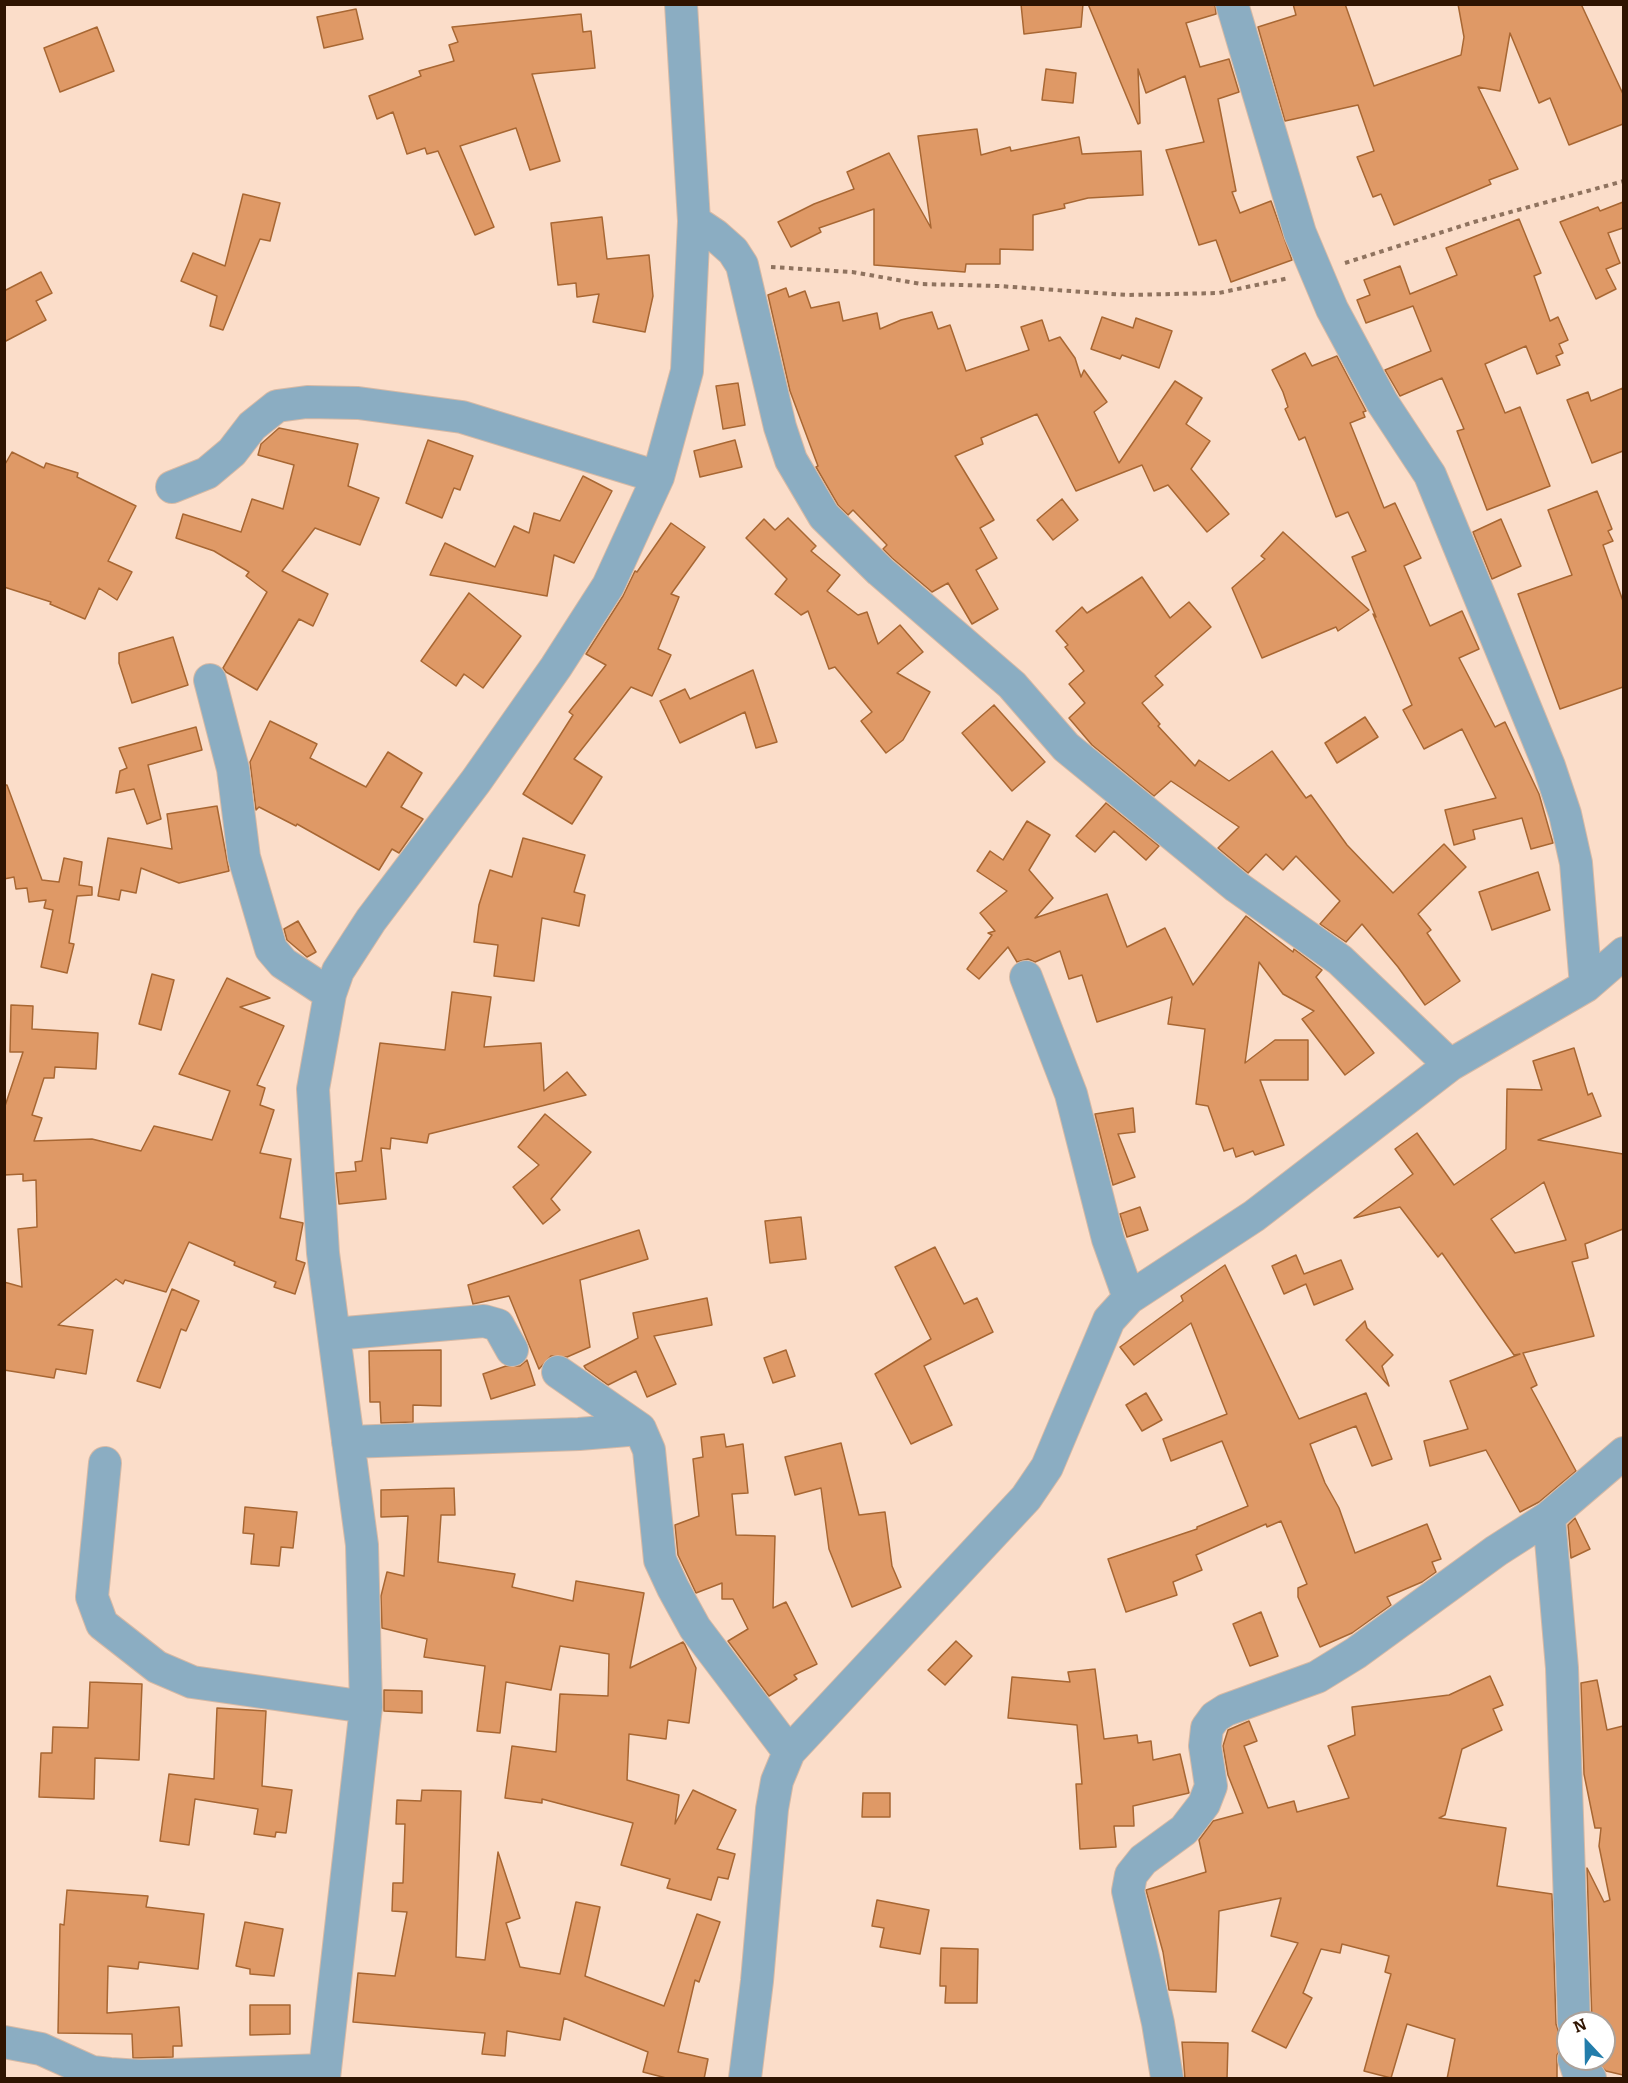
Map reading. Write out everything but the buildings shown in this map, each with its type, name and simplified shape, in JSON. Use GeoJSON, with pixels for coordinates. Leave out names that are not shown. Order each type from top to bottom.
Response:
{"type":"FeatureCollection","features":[{"type":"Feature","properties":{"kind":"street"},"geometry":{"type":"LineString","coordinates":[[4,2042],[40,2049],[92,2072],[110,2074],[140,2076],[325,2074],[366,1707],[362,1545],[323,1253],[313,1089],[330,994],[338,971],[349,951],[476,781],[568,649],[608,586],[658,477],[687,371],[694,221],[681,4]]}},
{"type":"Feature","properties":{"kind":"street"},"geometry":{"type":"LineString","coordinates":[[1232,4],[1300,233],[1332,309],[1382,402],[1430,475],[1548,766],[1565,814],[1576,863],[1586,986]]}},
{"type":"Feature","properties":{"kind":"street"},"geometry":{"type":"LineString","coordinates":[[694,221],[733,251],[742,265],[780,427],[791,460],[824,516],[880,571],[1012,685],[1066,747],[1237,888],[1340,960],[1450,1065]]}},
{"type":"Feature","properties":{"kind":"street"},"geometry":{"type":"LineString","coordinates":[[172,487],[207,473],[232,452],[252,426],[277,406],[307,402],[358,403],[462,417],[658,477]]}},
{"type":"Feature","properties":{"kind":"street"},"geometry":{"type":"LineString","coordinates":[[210,680],[233,769],[244,857],[271,949],[283,963],[330,994]]}},
{"type":"Feature","properties":{"kind":"street"},"geometry":{"type":"LineString","coordinates":[[745,2079],[757,1981],[772,1809],[777,1781],[789,1752],[1026,1498],[1047,1467],[1109,1320],[1129,1298],[1254,1216],[1450,1065],[1586,986],[1623,953]]}},
{"type":"Feature","properties":{"kind":"street"},"geometry":{"type":"LineString","coordinates":[[1026,977],[1071,1094],[1108,1239],[1129,1298]]}},
{"type":"Feature","properties":{"kind":"street"},"geometry":{"type":"LineString","coordinates":[[334,1334],[484,1321],[498,1325],[512,1350]]}},
{"type":"Feature","properties":{"kind":"street"},"geometry":{"type":"LineString","coordinates":[[558,1372],[640,1429],[649,1450],[660,1560],[695,1628],[789,1752]]}},
{"type":"Feature","properties":{"kind":"street"},"geometry":{"type":"LineString","coordinates":[[348,1442],[579,1434],[640,1429]]}},
{"type":"Feature","properties":{"kind":"street"},"geometry":{"type":"LineString","coordinates":[[1167,2079],[1158,2023],[1128,1891],[1131,1875],[1143,1860],[1184,1830],[1204,1804],[1211,1786],[1205,1746],[1207,1728],[1215,1717],[1226,1710],[1317,1677],[1549,1517],[1623,1453]]}},
{"type":"Feature","properties":{"kind":"street"},"geometry":{"type":"LineString","coordinates":[[105,1463],[92,1597],[102,1624],[157,1667],[192,1682],[366,1707]]}},
{"type":"Feature","properties":{"kind":"street"},"geometry":{"type":"LineString","coordinates":[[1549,1517],[1562,1668],[1574,2011]]}},
{"type":"Feature","properties":{"kind":"path"},"geometry":{"type":"LineString","coordinates":[[742,265],[852,272],[921,284],[999,286],[1128,295],[1219,293],[1317,272],[1474,222],[1623,181]]}}]}
